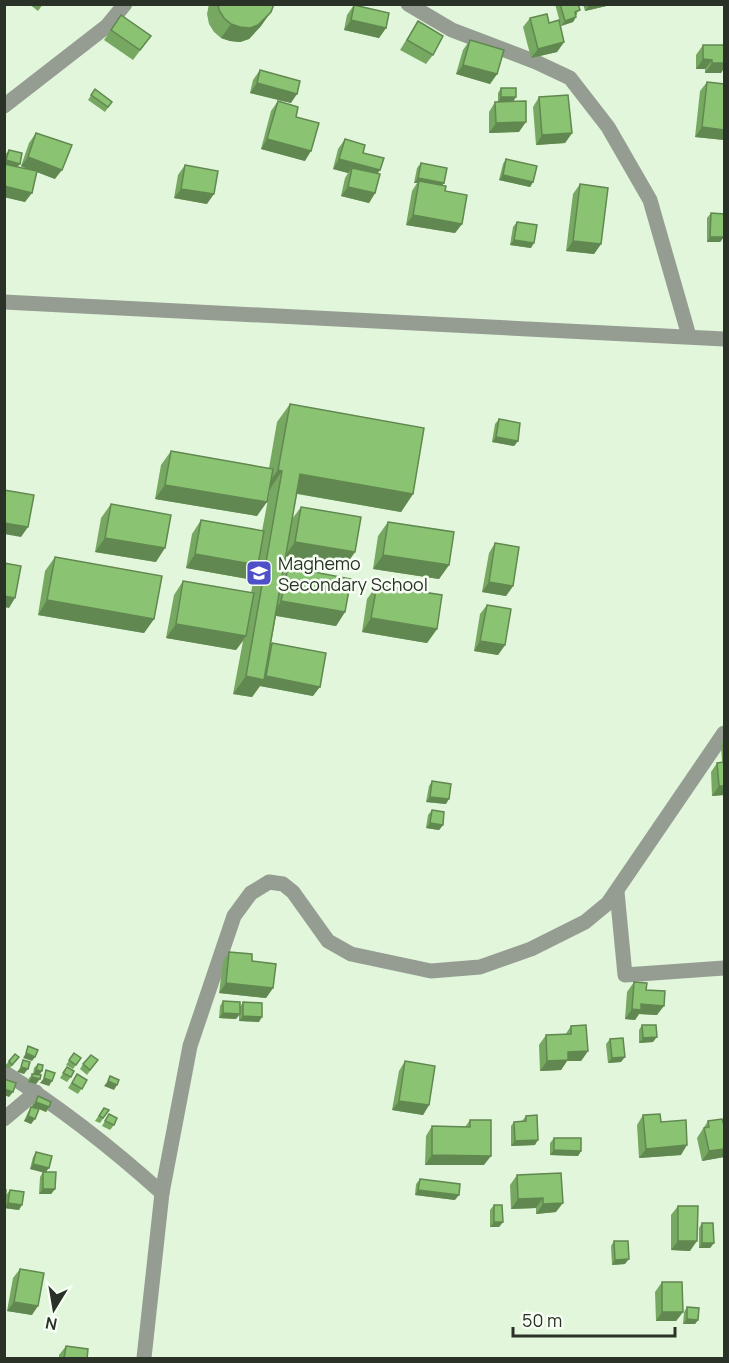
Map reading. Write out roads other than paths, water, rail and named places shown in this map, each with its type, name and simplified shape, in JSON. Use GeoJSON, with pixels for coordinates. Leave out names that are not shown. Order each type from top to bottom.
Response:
{"type":"FeatureCollection","features":[{"type":"Feature","properties":{"kind":"street"},"geometry":{"type":"LineString","coordinates":[[4,106],[107,26],[124,4]]}},
{"type":"Feature","properties":{"kind":"street"},"geometry":{"type":"LineString","coordinates":[[408,4],[452,30],[536,62],[570,78],[608,127],[650,200],[689,336]]}},
{"type":"Feature","properties":{"kind":"street"},"geometry":{"type":"LineString","coordinates":[[5,305],[724,339]]}},
{"type":"Feature","properties":{"kind":"street"},"geometry":{"type":"LineString","coordinates":[[144,1359],[162,1193],[190,1046],[234,916],[251,893],[269,882],[283,884],[293,892],[328,941],[351,954],[431,971],[480,967],[531,949],[585,922],[608,903],[724,733]]}},
{"type":"Feature","properties":{"kind":"street"},"geometry":{"type":"LineString","coordinates":[[617,892],[626,975],[724,968]]}},
{"type":"Feature","properties":{"kind":"street"},"geometry":{"type":"LineString","coordinates":[[4,1072],[36,1092],[106,1144],[162,1193]]}},
{"type":"Feature","properties":{"kind":"street"},"geometry":{"type":"LineString","coordinates":[[4,1119],[36,1092]]}},
{"type":"Feature","properties":{"kind":"place","name":"Maghemo Secondary School"},"geometry":{"type":"Point","coordinates":[259,573]}}]}
